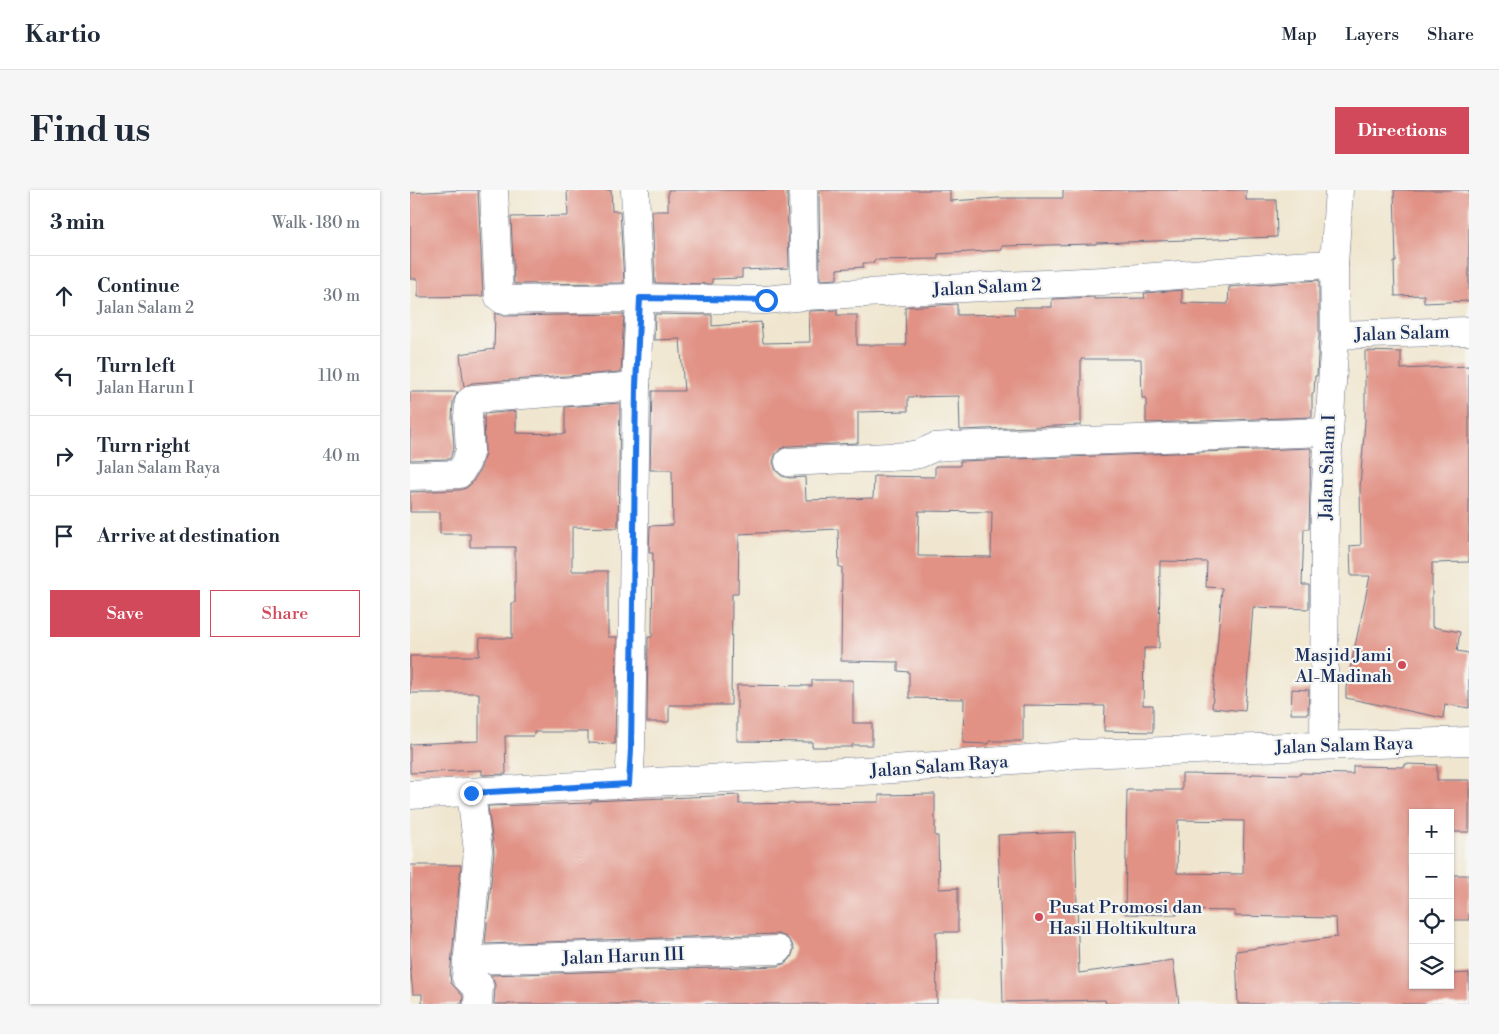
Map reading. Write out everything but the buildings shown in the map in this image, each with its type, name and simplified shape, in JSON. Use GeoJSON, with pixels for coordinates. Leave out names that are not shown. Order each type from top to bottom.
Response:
{"type":"FeatureCollection","features":[{"type":"Feature","properties":{"kind":"street","name":"Jalan Salam 2"},"geometry":{"type":"LineString","coordinates":[[494,190],[499,297],[501,300],[640,298],[766,300],[805,296],[1102,281],[1334,264]]}},
{"type":"Feature","properties":{"kind":"street"},"geometry":{"type":"LineString","coordinates":[[629,784],[636,386],[640,298],[635,190]]}},
{"type":"Feature","properties":{"kind":"street"},"geometry":{"type":"LineString","coordinates":[[803,190],[805,296]]}},
{"type":"Feature","properties":{"kind":"street","name":"Jalan Salam I"},"geometry":{"type":"LineString","coordinates":[[1324,745],[1325,499],[1335,335],[1334,264],[1339,190]]}},
{"type":"Feature","properties":{"kind":"street","name":"Jalan Salam"},"geometry":{"type":"LineString","coordinates":[[1335,335],[1469,332]]}},
{"type":"Feature","properties":{"kind":"street"},"geometry":{"type":"LineString","coordinates":[[410,476],[459,474],[466,463],[470,450],[468,417],[469,402],[473,399],[636,386]]}},
{"type":"Feature","properties":{"kind":"street"},"geometry":{"type":"LineString","coordinates":[[790,462],[908,456],[919,454],[935,447],[949,446],[1328,432]]}},
{"type":"Feature","properties":{"kind":"street","name":"Jalan Salam Raya"},"geometry":{"type":"LineString","coordinates":[[410,796],[880,770],[1077,754],[1469,741]]}},
{"type":"Feature","properties":{"kind":"street"},"geometry":{"type":"LineString","coordinates":[[471,793],[478,851],[466,977],[473,984],[479,985],[478,1004]]}},
{"type":"Feature","properties":{"kind":"street","name":"Jalan Harun III"},"geometry":{"type":"LineString","coordinates":[[467,960],[778,950]]}},
{"type":"Feature","properties":{"kind":"place","name":"Masjid Jami Al-Madinah"},"geometry":{"type":"Point","coordinates":[1402,665]}},
{"type":"Feature","properties":{"kind":"place","name":"Pusat Promosi dan Hasil Holtikultura"},"geometry":{"type":"Point","coordinates":[1039,917]}},
{"type":"Feature","properties":{"kind":"route"},"geometry":{"type":"LineString","coordinates":[[471,793],[629,784],[636,386],[640,298],[766,300]]}}]}
